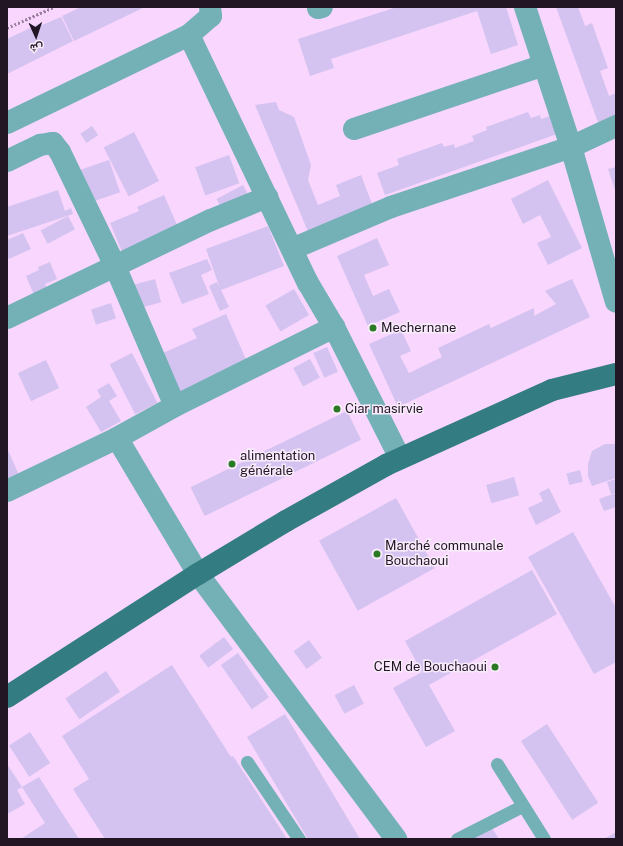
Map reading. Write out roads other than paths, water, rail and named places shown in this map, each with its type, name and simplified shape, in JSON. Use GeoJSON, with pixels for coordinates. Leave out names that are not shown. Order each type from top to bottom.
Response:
{"type":"FeatureCollection","features":[{"type":"Feature","properties":{"kind":"main road"},"geometry":{"type":"LineString","coordinates":[[7,697],[198,574],[286,521],[400,458],[552,390],[616,374]]}},
{"type":"Feature","properties":{"kind":"street"},"geometry":{"type":"LineString","coordinates":[[7,123],[190,35],[211,16],[210,7]]}},
{"type":"Feature","properties":{"kind":"street"},"geometry":{"type":"LineString","coordinates":[[525,7],[571,147],[616,302]]}},
{"type":"Feature","properties":{"kind":"street"},"geometry":{"type":"LineString","coordinates":[[190,35],[308,283],[334,327],[400,458]]}},
{"type":"Feature","properties":{"kind":"street"},"geometry":{"type":"LineString","coordinates":[[354,129],[544,65]]}},
{"type":"Feature","properties":{"kind":"street"},"geometry":{"type":"LineString","coordinates":[[292,248],[391,207],[571,147],[616,126]]}},
{"type":"Feature","properties":{"kind":"street"},"geometry":{"type":"LineString","coordinates":[[7,161],[40,145],[53,142],[60,152],[114,266],[175,406]]}},
{"type":"Feature","properties":{"kind":"street"},"geometry":{"type":"LineString","coordinates":[[7,318],[211,220],[267,197]]}},
{"type":"Feature","properties":{"kind":"street"},"geometry":{"type":"LineString","coordinates":[[7,491],[117,438],[175,406],[334,327]]}},
{"type":"Feature","properties":{"kind":"street"},"geometry":{"type":"LineString","coordinates":[[117,438],[198,574],[396,839]]}},
{"type":"Feature","properties":{"kind":"lane"},"geometry":{"type":"LineString","coordinates":[[247,762],[299,839]]}},
{"type":"Feature","properties":{"kind":"lane"},"geometry":{"type":"LineString","coordinates":[[497,764],[544,839]]}},
{"type":"Feature","properties":{"kind":"lane"},"geometry":{"type":"LineString","coordinates":[[457,839],[522,806]]}},
{"type":"Feature","properties":{"kind":"place","name":"Mechernane"},"geometry":{"type":"Point","coordinates":[373,328]}},
{"type":"Feature","properties":{"kind":"place","name":"Ciar masirvie"},"geometry":{"type":"Point","coordinates":[337,409]}},
{"type":"Feature","properties":{"kind":"place","name":"alimentation générale"},"geometry":{"type":"Point","coordinates":[232,464]}},
{"type":"Feature","properties":{"kind":"place","name":"Marché communale Bouchaoui"},"geometry":{"type":"Point","coordinates":[377,554]}},
{"type":"Feature","properties":{"kind":"place","name":"CEM de Bouchaoui"},"geometry":{"type":"Point","coordinates":[495,667]}}]}
